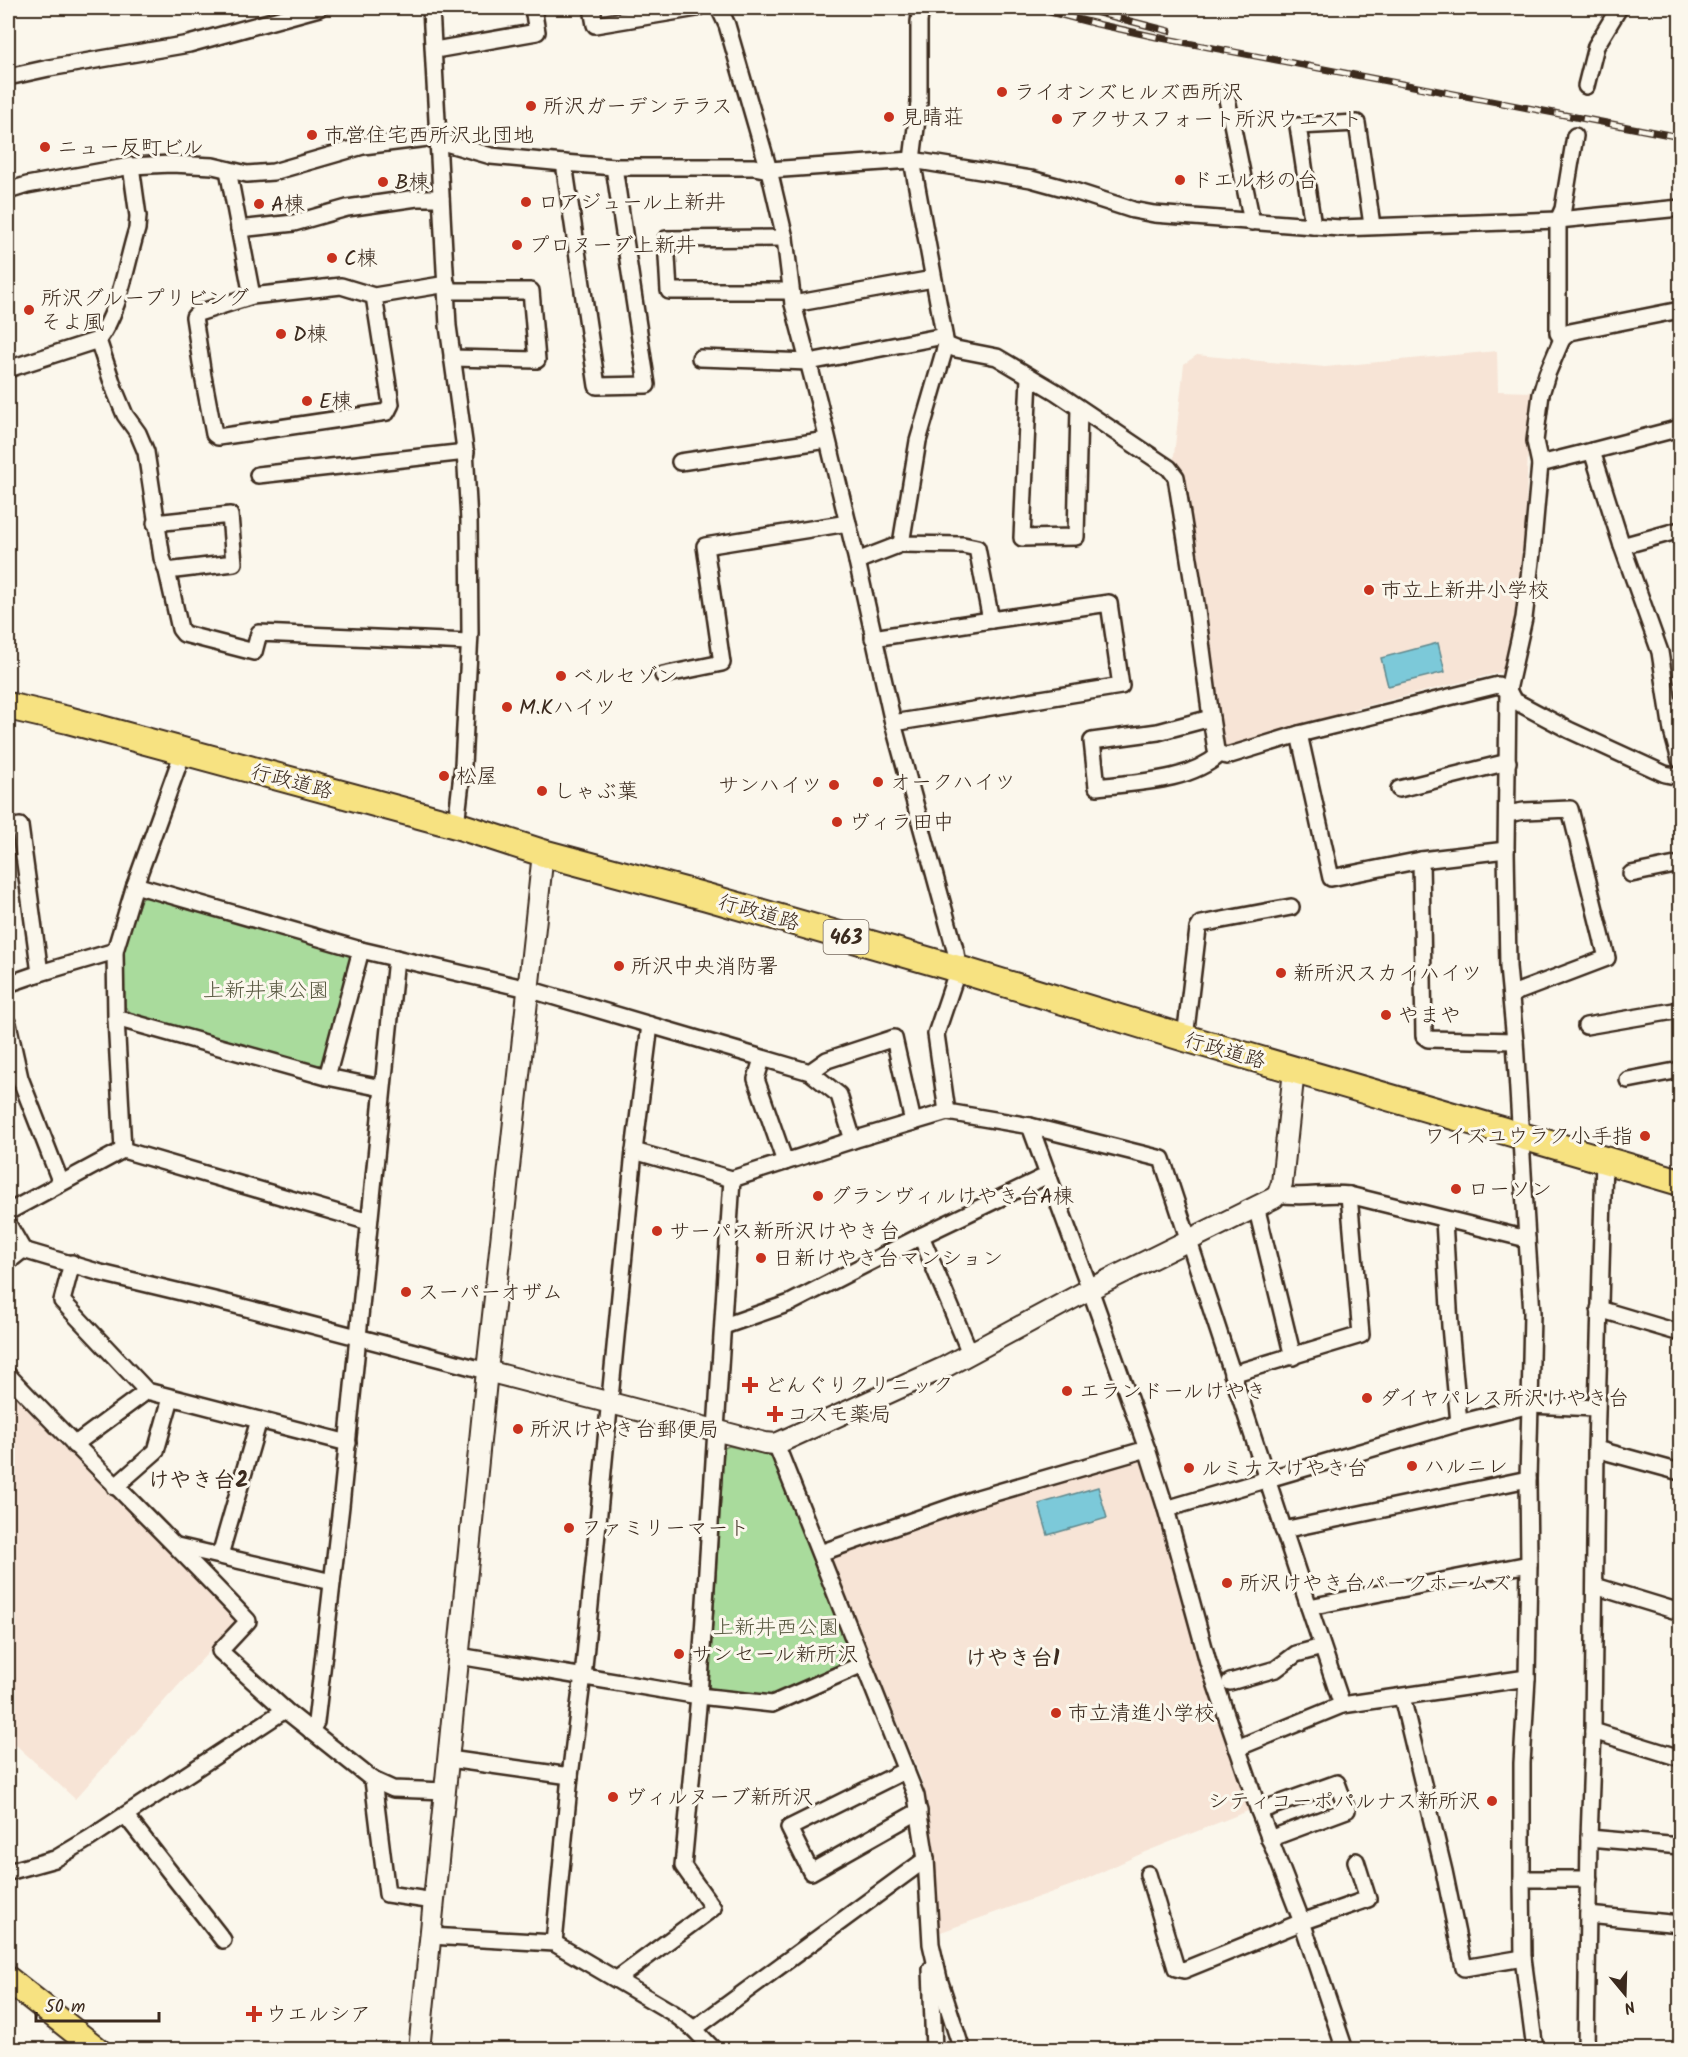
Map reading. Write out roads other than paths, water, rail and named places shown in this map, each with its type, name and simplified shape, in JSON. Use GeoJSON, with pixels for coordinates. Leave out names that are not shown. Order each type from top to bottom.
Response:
{"type":"FeatureCollection","features":[{"type":"Feature","properties":{"kind":"highway","name":"行政道路"},"geometry":{"type":"LineString","coordinates":[[8,706],[68,720],[456,825],[543,853],[958,969],[1185,1038],[1680,1182]]}},
{"type":"Feature","properties":{"kind":"main road"},"geometry":{"type":"LineString","coordinates":[[8,1979],[98,2049]]}},
{"type":"Feature","properties":{"kind":"street"},"geometry":{"type":"LineString","coordinates":[[8,77],[189,44],[319,8]]}},
{"type":"Feature","properties":{"kind":"street"},"geometry":{"type":"LineString","coordinates":[[431,8],[448,326],[466,452],[469,521],[469,642],[463,765],[456,825]]}},
{"type":"Feature","properties":{"kind":"street"},"geometry":{"type":"LineString","coordinates":[[435,50],[537,32],[532,8]]}},
{"type":"Feature","properties":{"kind":"street"},"geometry":{"type":"LineString","coordinates":[[592,8],[595,25],[697,8]]}},
{"type":"Feature","properties":{"kind":"street"},"geometry":{"type":"LineString","coordinates":[[719,8],[727,25],[769,170],[785,238],[791,297],[848,522],[893,723],[946,914],[958,969],[936,1034],[948,1112]]}},
{"type":"Feature","properties":{"kind":"street"},"geometry":{"type":"LineString","coordinates":[[901,544],[918,441],[945,341],[912,160],[918,103],[921,8]]}},
{"type":"Feature","properties":{"kind":"street"},"geometry":{"type":"LineString","coordinates":[[1586,86],[1596,46],[1619,8]]}},
{"type":"Feature","properties":{"kind":"street"},"geometry":{"type":"LineString","coordinates":[[1226,94],[1252,222]]}},
{"type":"Feature","properties":{"kind":"street"},"geometry":{"type":"LineString","coordinates":[[1313,226],[1298,126],[1357,123],[1372,225]]}},
{"type":"Feature","properties":{"kind":"street"},"geometry":{"type":"LineString","coordinates":[[1562,339],[1557,333],[1558,220],[1563,209],[1575,136]]}},
{"type":"Feature","properties":{"kind":"street"},"geometry":{"type":"LineString","coordinates":[[8,190],[131,166],[171,164],[213,166],[248,174],[273,172],[363,146],[428,138],[491,156],[614,167],[705,166],[754,167],[769,170],[912,160],[1031,180],[1154,214],[1340,228],[1372,225],[1558,220],[1680,208]]}},
{"type":"Feature","properties":{"kind":"street"},"geometry":{"type":"LineString","coordinates":[[564,163],[597,386],[647,385],[614,167]]}},
{"type":"Feature","properties":{"kind":"street"},"geometry":{"type":"LineString","coordinates":[[8,369],[98,340],[107,328],[137,229],[137,207],[131,166]]}},
{"type":"Feature","properties":{"kind":"street"},"geometry":{"type":"LineString","coordinates":[[228,170],[252,296]]}},
{"type":"Feature","properties":{"kind":"street"},"geometry":{"type":"LineString","coordinates":[[239,229],[294,223],[347,208],[417,198],[441,198]]}},
{"type":"Feature","properties":{"kind":"street"},"geometry":{"type":"LineString","coordinates":[[785,238],[666,239],[669,291],[791,297],[933,279]]}},
{"type":"Feature","properties":{"kind":"street"},"geometry":{"type":"LineString","coordinates":[[374,296],[391,404],[387,412],[218,438],[214,434],[202,376],[194,317],[198,313],[252,296],[341,286],[374,296],[447,288],[531,291],[537,360],[452,358]]}},
{"type":"Feature","properties":{"kind":"street"},"geometry":{"type":"LineString","coordinates":[[1535,2049],[1523,1958],[1522,1879],[1522,1763],[1527,1678],[1532,1313],[1512,994],[1508,968],[1506,850],[1508,690],[1524,618],[1532,553],[1540,464],[1535,441],[1541,394],[1562,339],[1570,332],[1680,310]]}},
{"type":"Feature","properties":{"kind":"street"},"geometry":{"type":"LineString","coordinates":[[98,340],[125,415],[138,433],[146,452],[162,558],[180,629],[184,633],[254,652],[259,633],[469,642]]}},
{"type":"Feature","properties":{"kind":"street"},"geometry":{"type":"LineString","coordinates":[[700,358],[809,362],[945,341],[956,349],[997,357],[1169,468],[1176,477],[1216,750],[1220,754],[1227,756],[1299,734],[1498,685],[1508,690],[1513,700],[1569,730],[1665,774],[1680,777]]}},
{"type":"Feature","properties":{"kind":"street"},"geometry":{"type":"LineString","coordinates":[[1029,377],[1022,538],[1076,537],[1079,408]]}},
{"type":"Feature","properties":{"kind":"street"},"geometry":{"type":"LineString","coordinates":[[1540,464],[1680,428]]}},
{"type":"Feature","properties":{"kind":"street"},"geometry":{"type":"LineString","coordinates":[[680,462],[827,440]]}},
{"type":"Feature","properties":{"kind":"street"},"geometry":{"type":"LineString","coordinates":[[1592,451],[1622,546],[1673,691],[1672,731],[1680,760]]}},
{"type":"Feature","properties":{"kind":"street"},"geometry":{"type":"LineString","coordinates":[[258,475],[466,452]]}},
{"type":"Feature","properties":{"kind":"street"},"geometry":{"type":"LineString","coordinates":[[155,522],[230,514],[234,563],[167,571]]}},
{"type":"Feature","properties":{"kind":"street"},"geometry":{"type":"LineString","coordinates":[[663,675],[722,663],[705,546],[848,522]]}},
{"type":"Feature","properties":{"kind":"street"},"geometry":{"type":"LineString","coordinates":[[1622,546],[1680,530]]}},
{"type":"Feature","properties":{"kind":"street"},"geometry":{"type":"LineString","coordinates":[[857,561],[901,544],[963,545],[977,548],[991,620]]}},
{"type":"Feature","properties":{"kind":"street"},"geometry":{"type":"LineString","coordinates":[[873,638],[1109,603],[1121,686],[893,723]]}},
{"type":"Feature","properties":{"kind":"street"},"geometry":{"type":"LineString","coordinates":[[1211,718],[1158,732],[1092,741],[1097,787],[1173,777],[1212,761],[1220,754]]}},
{"type":"Feature","properties":{"kind":"street"},"geometry":{"type":"LineString","coordinates":[[1299,734],[1331,878],[1420,860],[1506,850]]}},
{"type":"Feature","properties":{"kind":"street"},"geometry":{"type":"LineString","coordinates":[[123,1150],[115,951],[135,885],[183,752]]}},
{"type":"Feature","properties":{"kind":"street"},"geometry":{"type":"LineString","coordinates":[[1399,789],[1508,762]]}},
{"type":"Feature","properties":{"kind":"street"},"geometry":{"type":"LineString","coordinates":[[1507,814],[1570,809],[1607,958],[1512,994]]}},
{"type":"Feature","properties":{"kind":"street"},"geometry":{"type":"LineString","coordinates":[[8,828],[20,826],[40,973]]}},
{"type":"Feature","properties":{"kind":"street"},"geometry":{"type":"LineString","coordinates":[[419,2049],[487,1371],[543,853]]}},
{"type":"Feature","properties":{"kind":"street"},"geometry":{"type":"LineString","coordinates":[[1420,860],[1424,1036],[1428,1039],[1515,1041]]}},
{"type":"Feature","properties":{"kind":"street"},"geometry":{"type":"LineString","coordinates":[[1631,874],[1680,864]]}},
{"type":"Feature","properties":{"kind":"street"},"geometry":{"type":"LineString","coordinates":[[135,885],[361,950],[528,989],[810,1072],[838,1095],[853,1140]]}},
{"type":"Feature","properties":{"kind":"street"},"geometry":{"type":"LineString","coordinates":[[1185,1038],[1198,929],[1201,924],[1291,907]]}},
{"type":"Feature","properties":{"kind":"street"},"geometry":{"type":"LineString","coordinates":[[327,1077],[361,950]]}},
{"type":"Feature","properties":{"kind":"street"},"geometry":{"type":"LineString","coordinates":[[8,984],[115,951]]}},
{"type":"Feature","properties":{"kind":"street"},"geometry":{"type":"LineString","coordinates":[[311,1731],[316,1722],[348,1443],[396,958]]}},
{"type":"Feature","properties":{"kind":"street"},"geometry":{"type":"LineString","coordinates":[[1586,1026],[1680,1010]]}},
{"type":"Feature","properties":{"kind":"street"},"geometry":{"type":"LineString","coordinates":[[116,1018],[327,1077],[382,1088]]}},
{"type":"Feature","properties":{"kind":"street"},"geometry":{"type":"LineString","coordinates":[[8,1024],[20,1078],[61,1183]]}},
{"type":"Feature","properties":{"kind":"street"},"geometry":{"type":"LineString","coordinates":[[554,1943],[611,1403],[634,1151],[650,1025]]}},
{"type":"Feature","properties":{"kind":"street"},"geometry":{"type":"LineString","coordinates":[[810,1072],[827,1060],[894,1038],[913,1122]]}},
{"type":"Feature","properties":{"kind":"street"},"geometry":{"type":"LineString","coordinates":[[762,1059],[756,1079],[785,1162]]}},
{"type":"Feature","properties":{"kind":"street"},"geometry":{"type":"LineString","coordinates":[[8,1224],[23,1250],[101,1273],[231,1304],[776,1444],[872,1401],[1274,1198],[1278,1194],[1283,1174],[1294,1070]]}},
{"type":"Feature","properties":{"kind":"street"},"geometry":{"type":"LineString","coordinates":[[1628,1080],[1680,1070]]}},
{"type":"Feature","properties":{"kind":"street"},"geometry":{"type":"LineString","coordinates":[[634,1151],[732,1179],[948,1112],[1030,1126],[1162,1159],[1342,1706]]}},
{"type":"Feature","properties":{"kind":"street"},"geometry":{"type":"LineString","coordinates":[[1030,1126],[1147,1449],[1208,1662],[1269,1839],[1302,1922],[1345,2049]]}},
{"type":"Feature","properties":{"kind":"street"},"geometry":{"type":"LineString","coordinates":[[8,1212],[123,1150],[369,1221]]}},
{"type":"Feature","properties":{"kind":"street"},"geometry":{"type":"LineString","coordinates":[[1586,2049],[1593,1731],[1596,1408],[1604,1159]]}},
{"type":"Feature","properties":{"kind":"street"},"geometry":{"type":"LineString","coordinates":[[724,1326],[790,1303],[1048,1175]]}},
{"type":"Feature","properties":{"kind":"street"},"geometry":{"type":"LineString","coordinates":[[617,1979],[713,1908],[683,1866],[699,1696],[732,1179]]}},
{"type":"Feature","properties":{"kind":"street"},"geometry":{"type":"LineString","coordinates":[[1278,1194],[1294,1197],[1349,1195],[1527,1239]]}},
{"type":"Feature","properties":{"kind":"street"},"geometry":{"type":"LineString","coordinates":[[1232,1374],[1361,1335],[1349,1195]]}},
{"type":"Feature","properties":{"kind":"street"},"geometry":{"type":"LineString","coordinates":[[1256,1206],[1293,1357]]}},
{"type":"Feature","properties":{"kind":"street"},"geometry":{"type":"LineString","coordinates":[[1444,1220],[1450,1326],[1459,1423]]}},
{"type":"Feature","properties":{"kind":"street"},"geometry":{"type":"LineString","coordinates":[[921,1236],[969,1353]]}},
{"type":"Feature","properties":{"kind":"street"},"geometry":{"type":"LineString","coordinates":[[8,1262],[23,1250]]}},
{"type":"Feature","properties":{"kind":"street"},"geometry":{"type":"LineString","coordinates":[[72,1263],[62,1301],[147,1391],[348,1443]]}},
{"type":"Feature","properties":{"kind":"street"},"geometry":{"type":"LineString","coordinates":[[1599,1310],[1680,1333]]}},
{"type":"Feature","properties":{"kind":"street"},"geometry":{"type":"LineString","coordinates":[[8,1375],[248,1621],[220,1651],[285,1710],[373,1780],[393,1789],[446,1791]]}},
{"type":"Feature","properties":{"kind":"street"},"geometry":{"type":"LineString","coordinates":[[74,1445],[147,1391]]}},
{"type":"Feature","properties":{"kind":"street"},"geometry":{"type":"LineString","coordinates":[[115,1487],[156,1450],[171,1398]]}},
{"type":"Feature","properties":{"kind":"street"},"geometry":{"type":"LineString","coordinates":[[1166,1509],[1459,1423],[1530,1405],[1596,1408]]}},
{"type":"Feature","properties":{"kind":"street"},"geometry":{"type":"LineString","coordinates":[[220,1556],[259,1420]]}},
{"type":"Feature","properties":{"kind":"street"},"geometry":{"type":"LineString","coordinates":[[776,1444],[916,1796],[926,1858],[931,1944],[939,1979],[962,2049]]}},
{"type":"Feature","properties":{"kind":"street"},"geometry":{"type":"LineString","coordinates":[[820,1553],[974,1499],[1147,1449]]}},
{"type":"Feature","properties":{"kind":"street"},"geometry":{"type":"LineString","coordinates":[[1596,1449],[1680,1472]]}},
{"type":"Feature","properties":{"kind":"street"},"geometry":{"type":"LineString","coordinates":[[1283,1530],[1528,1479]]}},
{"type":"Feature","properties":{"kind":"street"},"geometry":{"type":"LineString","coordinates":[[177,1546],[332,1582]]}},
{"type":"Feature","properties":{"kind":"street"},"geometry":{"type":"LineString","coordinates":[[1309,1607],[1529,1564]]}},
{"type":"Feature","properties":{"kind":"street"},"geometry":{"type":"LineString","coordinates":[[1595,1586],[1680,1612]]}},
{"type":"Feature","properties":{"kind":"street"},"geometry":{"type":"LineString","coordinates":[[1230,1682],[1276,1669],[1296,1654],[1322,1647]]}},
{"type":"Feature","properties":{"kind":"street"},"geometry":{"type":"LineString","coordinates":[[459,1656],[699,1696],[772,1704],[863,1664]]}},
{"type":"Feature","properties":{"kind":"street"},"geometry":{"type":"LineString","coordinates":[[1237,1748],[1342,1706],[1527,1678]]}},
{"type":"Feature","properties":{"kind":"street"},"geometry":{"type":"LineString","coordinates":[[1402,1696],[1444,1871],[1464,1968],[1523,1958]]}},
{"type":"Feature","properties":{"kind":"street"},"geometry":{"type":"LineString","coordinates":[[8,1872],[55,1859],[126,1816],[285,1710]]}},
{"type":"Feature","properties":{"kind":"street"},"geometry":{"type":"LineString","coordinates":[[1593,1731],[1680,1758]]}},
{"type":"Feature","properties":{"kind":"street"},"geometry":{"type":"LineString","coordinates":[[449,1759],[570,1776]]}},
{"type":"Feature","properties":{"kind":"street"},"geometry":{"type":"LineString","coordinates":[[906,1770],[789,1828],[811,1872],[919,1810]]}},
{"type":"Feature","properties":{"kind":"street"},"geometry":{"type":"LineString","coordinates":[[373,1780],[387,1894],[434,1901]]}},
{"type":"Feature","properties":{"kind":"street"},"geometry":{"type":"LineString","coordinates":[[1259,1810],[1337,1783],[1347,1810],[1269,1839]]}},
{"type":"Feature","properties":{"kind":"street"},"geometry":{"type":"LineString","coordinates":[[126,1816],[223,1940]]}},
{"type":"Feature","properties":{"kind":"street"},"geometry":{"type":"LineString","coordinates":[[1589,1838],[1680,1846]]}},
{"type":"Feature","properties":{"kind":"street"},"geometry":{"type":"LineString","coordinates":[[694,2029],[926,1858]]}},
{"type":"Feature","properties":{"kind":"street"},"geometry":{"type":"LineString","coordinates":[[1148,1874],[1176,1968],[1184,1970],[1302,1922],[1368,1899],[1356,1861]]}},
{"type":"Feature","properties":{"kind":"street"},"geometry":{"type":"LineString","coordinates":[[1522,1879],[1589,1879]]}},
{"type":"Feature","properties":{"kind":"street"},"geometry":{"type":"LineString","coordinates":[[1588,1915],[1680,1924]]}},
{"type":"Feature","properties":{"kind":"street"},"geometry":{"type":"LineString","coordinates":[[430,1936],[554,1943],[673,2013],[694,2029],[714,2049]]}},
{"type":"Feature","properties":{"kind":"street"},"geometry":{"type":"LineString","coordinates":[[931,1944],[930,1992],[934,2049]]}},
{"type":"Feature","properties":{"kind":"water"},"geometry":{"type":"Polygon","coordinates":[[[1438,643],[1445,672],[1388,686],[1381,658],[1438,643]]]}},
{"type":"Feature","properties":{"kind":"water"},"geometry":{"type":"Polygon","coordinates":[[[1098,1487],[1107,1518],[1048,1535],[1039,1504],[1098,1487]]]}},
{"type":"Feature","properties":{"kind":"railway"},"geometry":{"type":"LineString","coordinates":[[1034,8],[1156,37],[1680,137]]}},
{"type":"Feature","properties":{"kind":"railway"},"geometry":{"type":"LineString","coordinates":[[1079,8],[1169,31]]}},
{"type":"Feature","properties":{"kind":"place","name":"ライオンズヒルズ西所沢"},"geometry":{"type":"Point","coordinates":[1002,92]}},
{"type":"Feature","properties":{"kind":"place","name":"所沢ガーデンテラス"},"geometry":{"type":"Point","coordinates":[531,106]}},
{"type":"Feature","properties":{"kind":"place","name":"見晴荘"},"geometry":{"type":"Point","coordinates":[889,117]}},
{"type":"Feature","properties":{"kind":"place","name":"アクサスフォート所沢ウエスト"},"geometry":{"type":"Point","coordinates":[1057,119]}},
{"type":"Feature","properties":{"kind":"place","name":"市営住宅西所沢北団地"},"geometry":{"type":"Point","coordinates":[312,135]}},
{"type":"Feature","properties":{"kind":"place","name":"ニュー反町ビル"},"geometry":{"type":"Point","coordinates":[45,147]}},
{"type":"Feature","properties":{"kind":"place","name":"ドエル杉の台"},"geometry":{"type":"Point","coordinates":[1180,180]}},
{"type":"Feature","properties":{"kind":"place","name":"B棟"},"geometry":{"type":"Point","coordinates":[383,182]}},
{"type":"Feature","properties":{"kind":"place","name":"ロアジュール上新井"},"geometry":{"type":"Point","coordinates":[526,202]}},
{"type":"Feature","properties":{"kind":"place","name":"A棟"},"geometry":{"type":"Point","coordinates":[259,204]}},
{"type":"Feature","properties":{"kind":"place","name":"プロヌーブ上新井"},"geometry":{"type":"Point","coordinates":[517,245]}},
{"type":"Feature","properties":{"kind":"place","name":"C棟"},"geometry":{"type":"Point","coordinates":[332,258]}},
{"type":"Feature","properties":{"kind":"place","name":"所沢グループリビング そよ風"},"geometry":{"type":"Point","coordinates":[29,310]}},
{"type":"Feature","properties":{"kind":"place","name":"D棟"},"geometry":{"type":"Point","coordinates":[281,334]}},
{"type":"Feature","properties":{"kind":"place","name":"E棟"},"geometry":{"type":"Point","coordinates":[307,401]}},
{"type":"Feature","properties":{"kind":"place","name":"市立上新井小学校"},"geometry":{"type":"Point","coordinates":[1369,590]}},
{"type":"Feature","properties":{"kind":"place","name":"ベルセゾン"},"geometry":{"type":"Point","coordinates":[561,676]}},
{"type":"Feature","properties":{"kind":"place","name":"M.Kハイツ"},"geometry":{"type":"Point","coordinates":[507,707]}},
{"type":"Feature","properties":{"kind":"place","name":"松屋"},"geometry":{"type":"Point","coordinates":[444,776]}},
{"type":"Feature","properties":{"kind":"place","name":"オークハイツ"},"geometry":{"type":"Point","coordinates":[878,782]}},
{"type":"Feature","properties":{"kind":"place","name":"サンハイツ"},"geometry":{"type":"Point","coordinates":[834,785]}},
{"type":"Feature","properties":{"kind":"place","name":"しゃぶ葉"},"geometry":{"type":"Point","coordinates":[542,791]}},
{"type":"Feature","properties":{"kind":"place","name":"ヴィラ田中"},"geometry":{"type":"Point","coordinates":[837,822]}},
{"type":"Feature","properties":{"kind":"place","name":"所沢中央消防署"},"geometry":{"type":"Point","coordinates":[619,966]}},
{"type":"Feature","properties":{"kind":"place","name":"新所沢スカイハイツ"},"geometry":{"type":"Point","coordinates":[1281,973]}},
{"type":"Feature","properties":{"kind":"place","name":"やまや"},"geometry":{"type":"Point","coordinates":[1386,1015]}},
{"type":"Feature","properties":{"kind":"place","name":"ワイズユウラク小手指"},"geometry":{"type":"Point","coordinates":[1645,1136]}},
{"type":"Feature","properties":{"kind":"place","name":"ローソン"},"geometry":{"type":"Point","coordinates":[1456,1189]}},
{"type":"Feature","properties":{"kind":"place","name":"グランヴィルけやき台A棟"},"geometry":{"type":"Point","coordinates":[818,1196]}},
{"type":"Feature","properties":{"kind":"place","name":"サーパス新所沢けやき台"},"geometry":{"type":"Point","coordinates":[657,1231]}},
{"type":"Feature","properties":{"kind":"place","name":"日新けやき台マンション"},"geometry":{"type":"Point","coordinates":[761,1258]}},
{"type":"Feature","properties":{"kind":"place","name":"スーパーオザム"},"geometry":{"type":"Point","coordinates":[406,1292]}},
{"type":"Feature","properties":{"kind":"place","name":"どんぐりクリニック"},"geometry":{"type":"Point","coordinates":[750,1385]}},
{"type":"Feature","properties":{"kind":"place","name":"エランドールけやき"},"geometry":{"type":"Point","coordinates":[1067,1391]}},
{"type":"Feature","properties":{"kind":"place","name":"ダイヤパレス所沢けやき台"},"geometry":{"type":"Point","coordinates":[1367,1398]}},
{"type":"Feature","properties":{"kind":"place","name":"コスモ薬局"},"geometry":{"type":"Point","coordinates":[775,1414]}},
{"type":"Feature","properties":{"kind":"place","name":"所沢けやき台郵便局"},"geometry":{"type":"Point","coordinates":[518,1429]}},
{"type":"Feature","properties":{"kind":"place","name":"ハルニレ"},"geometry":{"type":"Point","coordinates":[1412,1466]}},
{"type":"Feature","properties":{"kind":"place","name":"ルミナスけやき台"},"geometry":{"type":"Point","coordinates":[1189,1468]}},
{"type":"Feature","properties":{"kind":"place","name":"ファミリーマート"},"geometry":{"type":"Point","coordinates":[569,1528]}},
{"type":"Feature","properties":{"kind":"place","name":"所沢けやき台パークホームズ"},"geometry":{"type":"Point","coordinates":[1227,1583]}},
{"type":"Feature","properties":{"kind":"place","name":"サンセール新所沢"},"geometry":{"type":"Point","coordinates":[679,1654]}},
{"type":"Feature","properties":{"kind":"place","name":"市立清進小学校"},"geometry":{"type":"Point","coordinates":[1056,1713]}},
{"type":"Feature","properties":{"kind":"place","name":"ヴィルヌーブ新所沢"},"geometry":{"type":"Point","coordinates":[613,1797]}},
{"type":"Feature","properties":{"kind":"place","name":"シティコーポパルナス新所沢"},"geometry":{"type":"Point","coordinates":[1492,1801]}},
{"type":"Feature","properties":{"kind":"place","name":"ウエルシア"},"geometry":{"type":"Point","coordinates":[254,2014]}},
{"type":"Feature","properties":{"kind":"district","name":"けやき台2"},"geometry":{"type":"Point","coordinates":[198,1479]}},
{"type":"Feature","properties":{"kind":"district","name":"けやき台1"},"geometry":{"type":"Point","coordinates":[1012,1657]}},
{"type":"Feature","properties":{"kind":"park label","name":"上新井東公園"},"geometry":{"type":"Point","coordinates":[266,990]}},
{"type":"Feature","properties":{"kind":"park label","name":"上新井西公園"},"geometry":{"type":"Point","coordinates":[776,1627]}}]}
